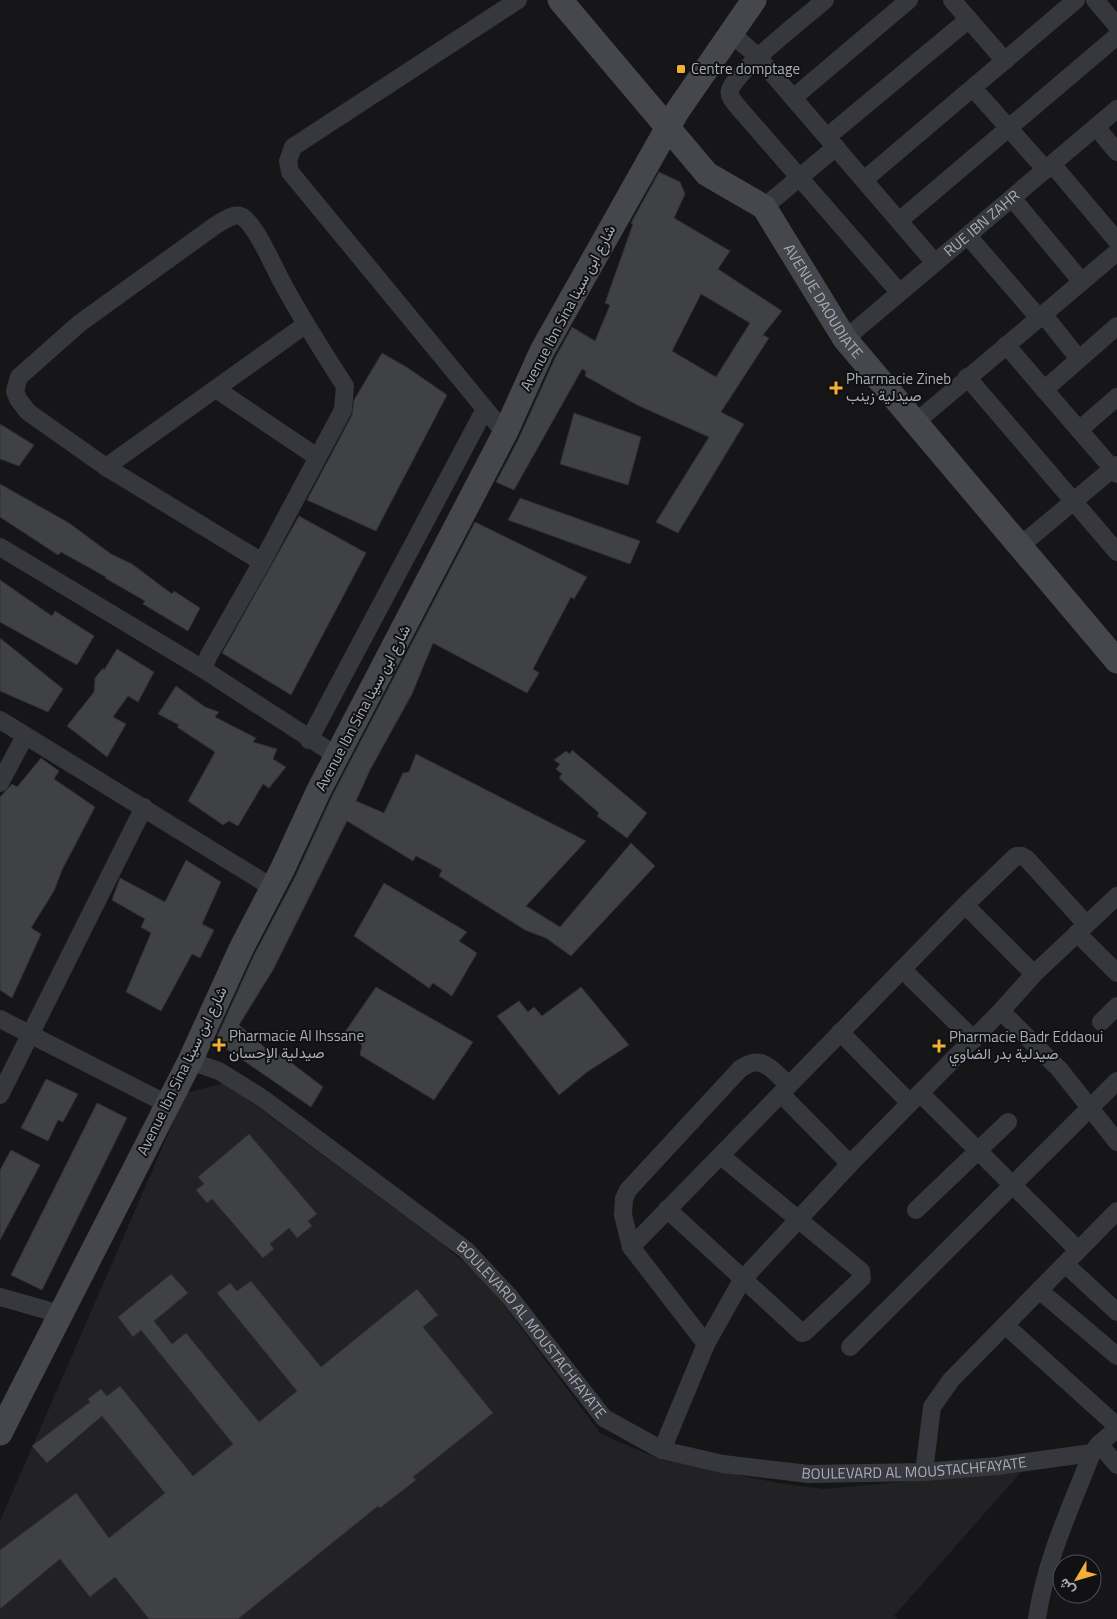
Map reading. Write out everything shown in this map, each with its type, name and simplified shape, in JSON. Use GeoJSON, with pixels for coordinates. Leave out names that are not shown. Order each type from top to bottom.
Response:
{"type":"FeatureCollection","features":[{"type":"Feature","properties":{"kind":"street"},"geometry":{"type":"LineString","coordinates":[[504,433],[287,166],[293,147],[518,0]]}},
{"type":"Feature","properties":{"kind":"street","name":"AVENUE DAOUDIATE"},"geometry":{"type":"LineString","coordinates":[[560,0],[707,174],[764,207],[846,339],[1117,661]]}},
{"type":"Feature","properties":{"kind":"street","name":"Avenue Ibn Sina شارع ابن سينا"},"geometry":{"type":"LineString","coordinates":[[0,1433],[190,1060],[241,949],[337,756],[504,433],[542,351],[667,128],[754,0]]}},
{"type":"Feature","properties":{"kind":"street"},"geometry":{"type":"LineString","coordinates":[[825,0],[758,57],[735,83],[730,91],[730,96],[899,292]]}},
{"type":"Feature","properties":{"kind":"street"},"geometry":{"type":"LineString","coordinates":[[793,98],[909,0]]}},
{"type":"Feature","properties":{"kind":"street"},"geometry":{"type":"LineString","coordinates":[[952,0],[1005,60]]}},
{"type":"Feature","properties":{"kind":"street"},"geometry":{"type":"LineString","coordinates":[[864,180],[1076,0]]}},
{"type":"Feature","properties":{"kind":"street"},"geometry":{"type":"LineString","coordinates":[[1095,0],[1117,26]]}},
{"type":"Feature","properties":{"kind":"street"},"geometry":{"type":"LineString","coordinates":[[764,207],[831,142],[969,19]]}},
{"type":"Feature","properties":{"kind":"street"},"geometry":{"type":"LineString","coordinates":[[732,34],[758,57],[936,263]]}},
{"type":"Feature","properties":{"kind":"street"},"geometry":{"type":"LineString","coordinates":[[899,221],[1117,36]]}},
{"type":"Feature","properties":{"kind":"street"},"geometry":{"type":"LineString","coordinates":[[973,88],[1117,241]]}},
{"type":"Feature","properties":{"kind":"street","name":"RUE IBN ZAHR"},"geometry":{"type":"LineString","coordinates":[[846,339],[899,292],[936,263],[1117,109]]}},
{"type":"Feature","properties":{"kind":"street"},"geometry":{"type":"LineString","coordinates":[[1096,127],[1117,152]]}},
{"type":"Feature","properties":{"kind":"street"},"geometry":{"type":"LineString","coordinates":[[1012,198],[1082,282]]}},
{"type":"Feature","properties":{"kind":"street"},"geometry":{"type":"LineString","coordinates":[[203,669],[209,655],[262,562],[342,410],[344,386],[305,325],[255,233],[244,218],[239,216],[228,218],[216,225],[80,323],[19,377],[15,391],[18,399],[28,412],[106,468],[262,562]]}},
{"type":"Feature","properties":{"kind":"street"},"geometry":{"type":"LineString","coordinates":[[968,236],[1079,359]]}},
{"type":"Feature","properties":{"kind":"street"},"geometry":{"type":"LineString","coordinates":[[916,422],[1117,252]]}},
{"type":"Feature","properties":{"kind":"street"},"geometry":{"type":"LineString","coordinates":[[106,468],[305,325]]}},
{"type":"Feature","properties":{"kind":"street"},"geometry":{"type":"LineString","coordinates":[[1044,390],[1117,326]]}},
{"type":"Feature","properties":{"kind":"street"},"geometry":{"type":"LineString","coordinates":[[1006,346],[1115,470],[1074,500],[1020,546]]}},
{"type":"Feature","properties":{"kind":"street"},"geometry":{"type":"LineString","coordinates":[[967,377],[1117,552]]}},
{"type":"Feature","properties":{"kind":"street"},"geometry":{"type":"LineString","coordinates":[[216,389],[317,457]]}},
{"type":"Feature","properties":{"kind":"street"},"geometry":{"type":"LineString","coordinates":[[1079,430],[1117,396]]}},
{"type":"Feature","properties":{"kind":"street"},"geometry":{"type":"LineString","coordinates":[[309,740],[485,409]]}},
{"type":"Feature","properties":{"kind":"street"},"geometry":{"type":"LineString","coordinates":[[0,547],[203,669],[309,740],[337,756]]}},
{"type":"Feature","properties":{"kind":"street"},"geometry":{"type":"LineString","coordinates":[[0,720],[273,888]]}},
{"type":"Feature","properties":{"kind":"street"},"geometry":{"type":"LineString","coordinates":[[0,783],[25,736]]}},
{"type":"Feature","properties":{"kind":"street"},"geometry":{"type":"LineString","coordinates":[[0,1095],[144,807]]}},
{"type":"Feature","properties":{"kind":"street"},"geometry":{"type":"LineString","coordinates":[[631,1248],[964,905],[1012,859],[1022,856],[1117,973]]}},
{"type":"Feature","properties":{"kind":"street"},"geometry":{"type":"LineString","coordinates":[[662,1450],[706,1344],[742,1280],[850,1164],[1002,1011],[1034,974],[1117,896]]}},
{"type":"Feature","properties":{"kind":"street"},"geometry":{"type":"LineString","coordinates":[[964,905],[1034,974]]}},
{"type":"Feature","properties":{"kind":"street"},"geometry":{"type":"LineString","coordinates":[[902,969],[974,1040]]}},
{"type":"Feature","properties":{"kind":"street"},"geometry":{"type":"LineString","coordinates":[[1101,1022],[1117,1006]]}},
{"type":"Feature","properties":{"kind":"street"},"geometry":{"type":"LineString","coordinates":[[1002,1011],[1060,1070],[1117,1142]]}},
{"type":"Feature","properties":{"kind":"street"},"geometry":{"type":"LineString","coordinates":[[0,1019],[166,1104]]}},
{"type":"Feature","properties":{"kind":"street"},"geometry":{"type":"LineString","coordinates":[[840,1032],[977,1150],[1078,1250]]}},
{"type":"Feature","properties":{"kind":"street","name":"BOULEVARD AL MOUSTACHFAYATE"},"geometry":{"type":"LineString","coordinates":[[190,1060],[219,1071],[262,1098],[466,1250],[509,1296],[604,1418],[662,1450],[723,1464],[809,1474],[924,1472],[997,1466],[1096,1448]]}},
{"type":"Feature","properties":{"kind":"street"},"geometry":{"type":"LineString","coordinates":[[706,1344],[631,1248],[623,1215],[624,1199],[628,1190],[740,1069],[750,1062],[762,1063],[850,1164]]}},
{"type":"Feature","properties":{"kind":"street"},"geometry":{"type":"LineString","coordinates":[[850,1347],[1012,1184],[1117,1082]]}},
{"type":"Feature","properties":{"kind":"street"},"geometry":{"type":"LineString","coordinates":[[916,1210],[1008,1122]]}},
{"type":"Feature","properties":{"kind":"street"},"geometry":{"type":"LineString","coordinates":[[667,1210],[742,1280],[803,1333],[862,1278],[861,1272],[721,1156]]}},
{"type":"Feature","properties":{"kind":"street"},"geometry":{"type":"LineString","coordinates":[[924,1472],[932,1406],[951,1380],[1078,1250],[1113,1223]]}},
{"type":"Feature","properties":{"kind":"street"},"geometry":{"type":"LineString","coordinates":[[1065,1264],[1117,1312]]}},
{"type":"Feature","properties":{"kind":"street"},"geometry":{"type":"LineString","coordinates":[[1039,1290],[1117,1356]]}},
{"type":"Feature","properties":{"kind":"street"},"geometry":{"type":"LineString","coordinates":[[0,1297],[60,1314]]}},
{"type":"Feature","properties":{"kind":"street"},"geometry":{"type":"LineString","coordinates":[[1005,1325],[1117,1428],[1096,1448],[1056,1547],[1040,1593],[1037,1619]]}},
{"type":"Feature","properties":{"kind":"street"},"geometry":{"type":"LineString","coordinates":[[1096,1448],[1117,1465]]}},
{"type":"Feature","properties":{"kind":"shaded area"},"geometry":{"type":"Polygon","coordinates":[[[225,1083],[436,1239],[485,1280],[601,1434],[659,1459],[778,1483],[824,1489],[1022,1471],[894,1616],[898,1619],[0,1619],[0,1521],[186,1093],[225,1083]]]}},
{"type":"Feature","properties":{"kind":"building"},"geometry":{"type":"Polygon","coordinates":[[[659,172],[680,182],[685,194],[674,218],[730,251],[718,269],[782,311],[763,335],[769,338],[721,412],[744,424],[678,533],[656,522],[709,437],[637,405],[585,376],[586,371],[582,369],[514,490],[496,482],[518,440],[555,358],[572,327],[595,341],[610,305],[605,303],[633,224],[631,223],[659,172]],[[701,294],[672,351],[716,377],[750,323],[701,294]]]}},
{"type":"Feature","properties":{"kind":"building"},"geometry":{"type":"Polygon","coordinates":[[[382,353],[408,368],[447,395],[376,531],[307,500],[352,415],[354,400],[382,353]]]}},
{"type":"Feature","properties":{"kind":"building"},"geometry":{"type":"Polygon","coordinates":[[[574,413],[641,437],[628,485],[560,464],[574,413]]]}},
{"type":"Feature","properties":{"kind":"building"},"geometry":{"type":"Polygon","coordinates":[[[0,424],[34,445],[19,466],[0,459],[0,424]]]}},
{"type":"Feature","properties":{"kind":"building"},"geometry":{"type":"Polygon","coordinates":[[[0,484],[69,523],[111,554],[132,564],[172,594],[174,591],[200,608],[188,631],[143,604],[145,601],[106,577],[61,552],[58,555],[0,517],[0,484]]]}},
{"type":"Feature","properties":{"kind":"building"},"geometry":{"type":"Polygon","coordinates":[[[520,498],[640,541],[630,564],[508,520],[520,498]]]}},
{"type":"Feature","properties":{"kind":"building"},"geometry":{"type":"Polygon","coordinates":[[[299,516],[366,553],[291,695],[222,653],[299,516]]]}},
{"type":"Feature","properties":{"kind":"building"},"geometry":{"type":"Polygon","coordinates":[[[475,522],[587,577],[574,599],[571,597],[533,669],[539,673],[527,693],[433,643],[412,694],[370,770],[356,801],[384,813],[403,773],[409,772],[416,754],[586,841],[526,906],[560,927],[631,843],[655,866],[571,956],[546,938],[525,930],[439,876],[442,870],[416,856],[413,861],[347,821],[273,970],[239,1025],[277,1058],[280,1054],[323,1087],[311,1107],[215,1041],[254,955],[295,877],[332,796],[475,522]]]}},
{"type":"Feature","properties":{"kind":"building"},"geometry":{"type":"Polygon","coordinates":[[[0,580],[52,616],[55,611],[94,636],[77,665],[0,622],[0,580]]]}},
{"type":"Feature","properties":{"kind":"building"},"geometry":{"type":"Polygon","coordinates":[[[0,638],[63,689],[48,712],[0,691],[0,638]]]}},
{"type":"Feature","properties":{"kind":"building"},"geometry":{"type":"Polygon","coordinates":[[[117,649],[154,672],[138,702],[128,696],[113,717],[126,724],[107,757],[67,726],[94,692],[95,678],[103,668],[104,670],[117,649]]]}},
{"type":"Feature","properties":{"kind":"building"},"geometry":{"type":"Polygon","coordinates":[[[176,686],[205,707],[219,712],[215,717],[256,738],[253,742],[277,749],[273,759],[286,767],[269,788],[263,784],[238,826],[229,821],[223,825],[188,801],[215,752],[177,727],[179,725],[158,714],[176,686]]]}},
{"type":"Feature","properties":{"kind":"building"},"geometry":{"type":"Polygon","coordinates":[[[572,750],[647,813],[627,838],[597,816],[599,813],[559,778],[562,774],[556,769],[560,764],[554,760],[566,751],[570,754],[572,750]]]}},
{"type":"Feature","properties":{"kind":"building"},"geometry":{"type":"Polygon","coordinates":[[[41,758],[59,771],[54,779],[95,807],[62,870],[54,891],[31,928],[41,934],[12,998],[0,990],[0,797],[12,784],[17,787],[41,758]]]}},
{"type":"Feature","properties":{"kind":"building"},"geometry":{"type":"Polygon","coordinates":[[[186,860],[221,882],[202,924],[214,930],[200,958],[192,954],[161,1011],[126,992],[151,933],[141,927],[145,919],[112,900],[120,878],[165,902],[186,860]]]}},
{"type":"Feature","properties":{"kind":"building"},"geometry":{"type":"Polygon","coordinates":[[[384,883],[467,932],[459,941],[477,953],[452,996],[433,983],[429,988],[354,936],[384,883]]]}},
{"type":"Feature","properties":{"kind":"building"},"geometry":{"type":"Polygon","coordinates":[[[376,987],[473,1042],[434,1100],[360,1055],[362,1045],[345,1032],[376,987]]]}},
{"type":"Feature","properties":{"kind":"building"},"geometry":{"type":"Polygon","coordinates":[[[581,987],[629,1045],[587,1072],[559,1095],[497,1016],[519,1001],[528,1012],[534,1007],[542,1016],[581,987]]]}},
{"type":"Feature","properties":{"kind":"building"},"geometry":{"type":"Polygon","coordinates":[[[46,1079],[78,1094],[63,1122],[58,1120],[48,1141],[21,1128],[46,1079]]]}},
{"type":"Feature","properties":{"kind":"building"},"geometry":{"type":"Polygon","coordinates":[[[97,1103],[127,1118],[42,1290],[11,1275],[97,1103]]]}},
{"type":"Feature","properties":{"kind":"building"},"geometry":{"type":"Polygon","coordinates":[[[249,1134],[317,1214],[308,1221],[312,1226],[297,1238],[289,1228],[270,1244],[274,1249],[263,1258],[212,1199],[207,1203],[196,1190],[204,1184],[198,1177],[249,1134]]]}},
{"type":"Feature","properties":{"kind":"building"},"geometry":{"type":"Polygon","coordinates":[[[11,1150],[40,1165],[0,1240],[0,1170],[11,1150]]]}},
{"type":"Feature","properties":{"kind":"building"},"geometry":{"type":"Polygon","coordinates":[[[171,1274],[188,1293],[154,1321],[172,1344],[186,1333],[259,1422],[297,1391],[217,1293],[230,1283],[237,1291],[251,1281],[321,1367],[417,1289],[438,1315],[423,1327],[493,1413],[413,1477],[416,1480],[380,1508],[378,1506],[238,1619],[149,1619],[115,1577],[90,1597],[60,1559],[0,1609],[0,1550],[76,1493],[109,1538],[165,1493],[102,1416],[47,1463],[32,1446],[90,1402],[88,1399],[101,1389],[107,1396],[120,1386],[193,1476],[233,1444],[141,1330],[133,1337],[118,1317],[171,1274]]]}},
{"type":"Feature","properties":{"kind":"place","name":"Centre domptage"},"geometry":{"type":"Point","coordinates":[681,69]}},
{"type":"Feature","properties":{"kind":"place","name":"Pharmacie Zineb صيدلية زينب"},"geometry":{"type":"Point","coordinates":[836,388]}},
{"type":"Feature","properties":{"kind":"place","name":"Pharmacie Al Ihssane صيدلية الإحسان"},"geometry":{"type":"Point","coordinates":[219,1045]}},
{"type":"Feature","properties":{"kind":"place","name":"Pharmacie Badr Eddaoui صيدلية بدر الضاوي"},"geometry":{"type":"Point","coordinates":[939,1046]}}]}
